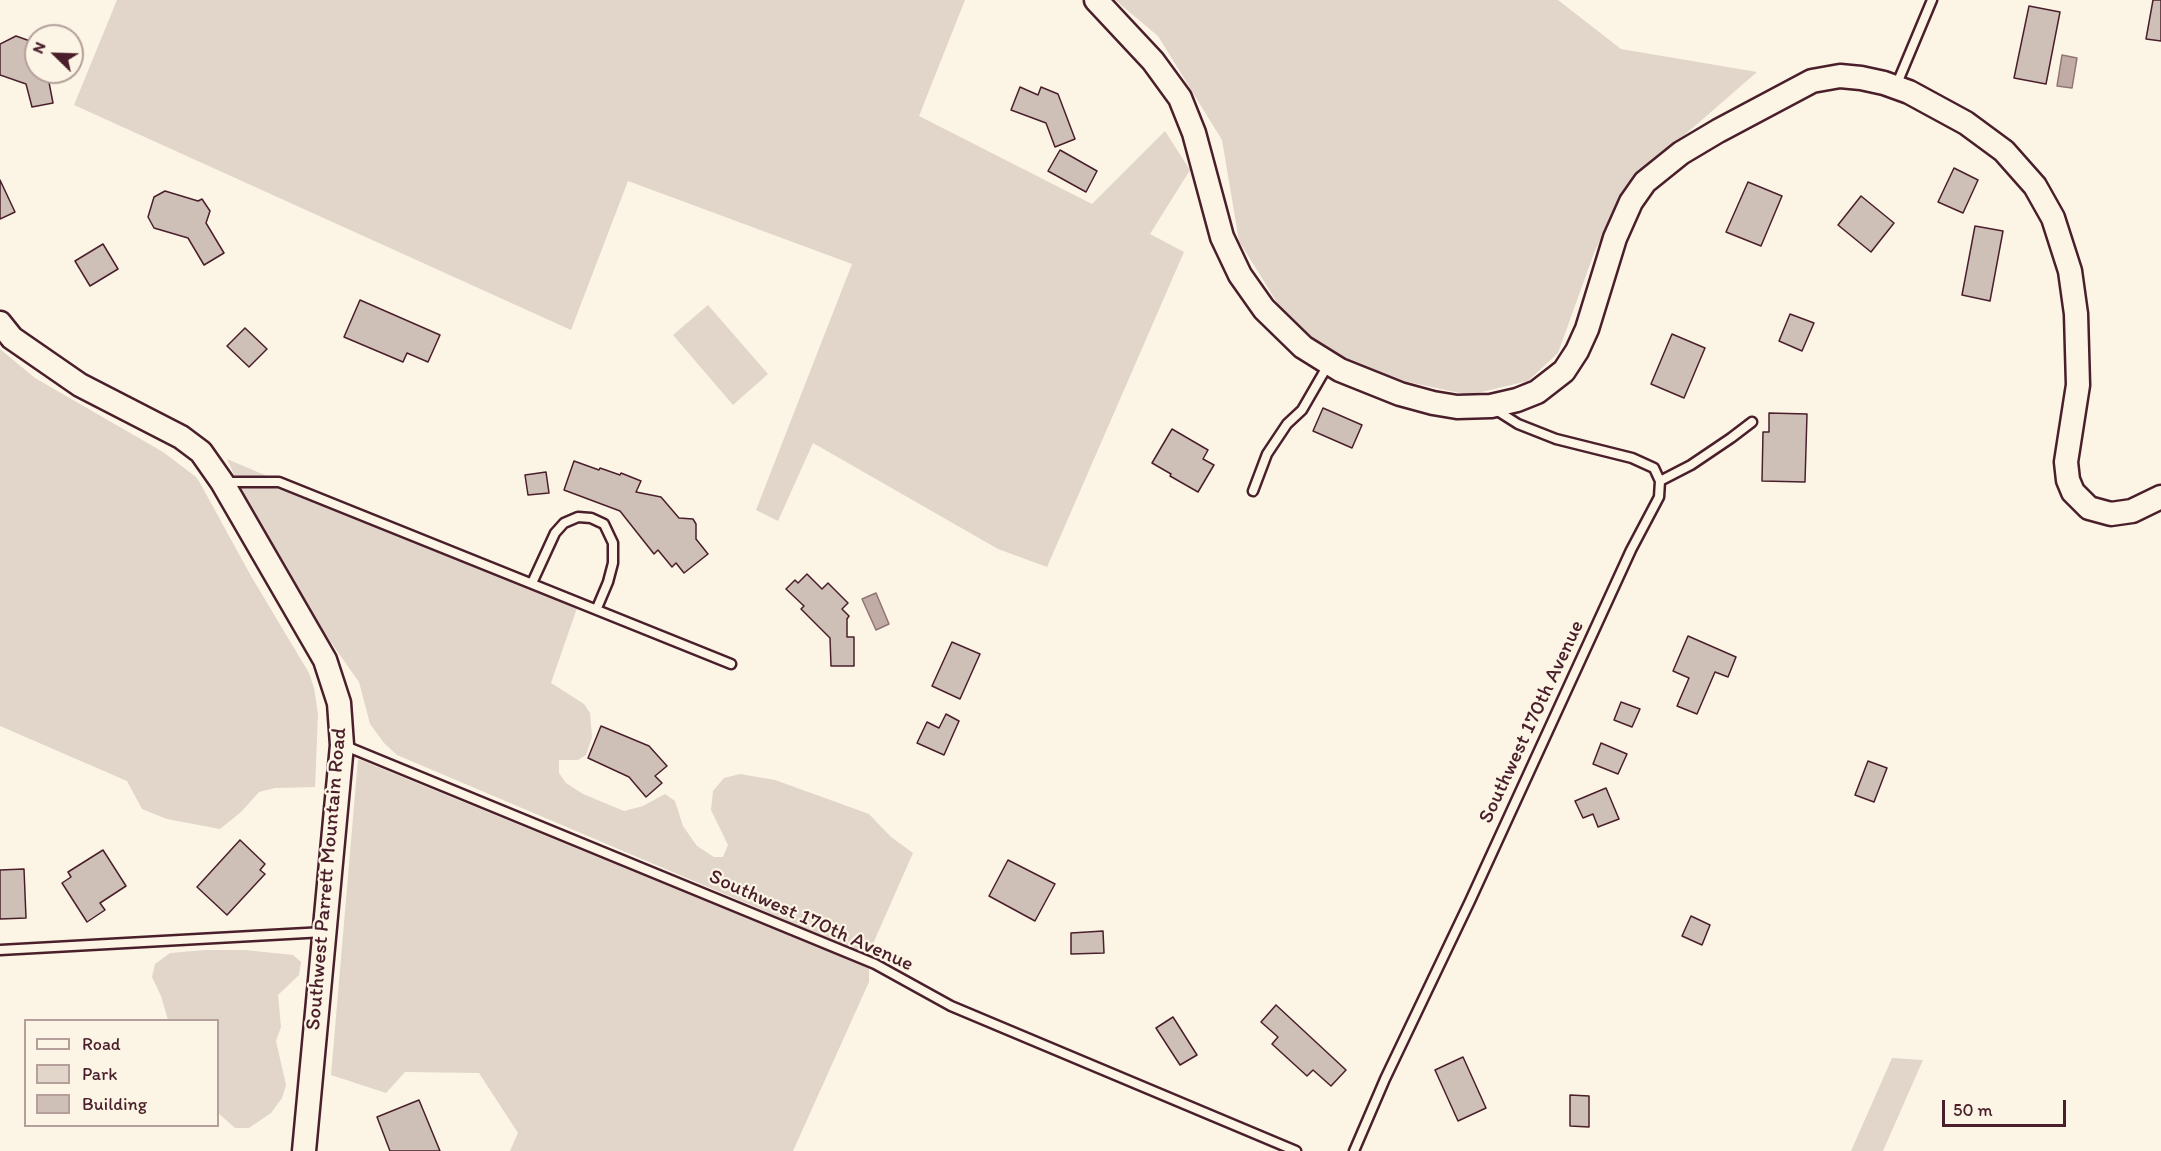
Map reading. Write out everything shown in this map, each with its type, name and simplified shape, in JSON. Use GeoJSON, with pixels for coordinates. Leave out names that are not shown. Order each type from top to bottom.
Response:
{"type":"FeatureCollection","features":[{"type":"Feature","properties":{"kind":"street"},"geometry":{"type":"LineString","coordinates":[[1096,0],[1146,53],[1180,98],[1194,133],[1222,237],[1234,265],[1264,309],[1303,347],[1329,364],[1375,386],[1426,402],[1467,408],[1491,406],[1538,392],[1564,371],[1587,329],[1615,238],[1629,207],[1645,182],[1661,168],[1718,131],[1812,81],[1850,76],[1896,86],[1956,117],[2004,151],[2035,186],[2053,219],[2070,271],[2076,314],[2078,385],[2066,462],[2073,492],[2089,508],[2111,514],[2132,511],[2161,497]]}},
{"type":"Feature","properties":{"kind":"street","name":"Southwest Parrett Mountain Road"},"geometry":{"type":"LineString","coordinates":[[0,322],[12,338],[80,385],[181,437],[201,452],[222,482],[325,660],[339,703],[342,745],[304,1151]]}},
{"type":"Feature","properties":{"kind":"lane"},"geometry":{"type":"LineString","coordinates":[[1896,86],[1932,0]]}},
{"type":"Feature","properties":{"kind":"lane"},"geometry":{"type":"LineString","coordinates":[[1253,491],[1267,454],[1287,424],[1302,410],[1329,364]]}},
{"type":"Feature","properties":{"kind":"lane"},"geometry":{"type":"LineString","coordinates":[[1491,406],[1518,424],[1556,439],[1639,461],[1654,468],[1660,481],[1691,465],[1752,422]]}},
{"type":"Feature","properties":{"kind":"lane","name":"Southwest 170th Avenue"},"geometry":{"type":"LineString","coordinates":[[1354,1151],[1385,1079],[1470,902],[1626,561],[1659,497],[1660,481]]}},
{"type":"Feature","properties":{"kind":"lane"},"geometry":{"type":"LineString","coordinates":[[222,482],[279,482],[597,608],[731,664]]}},
{"type":"Feature","properties":{"kind":"lane"},"geometry":{"type":"LineString","coordinates":[[532,583],[555,533],[564,523],[578,517],[591,518],[604,524],[613,543],[613,563],[597,608]]}},
{"type":"Feature","properties":{"kind":"lane","name":"Southwest 170th Avenue"},"geometry":{"type":"LineString","coordinates":[[342,745],[875,964],[951,1006],[1296,1151]]}},
{"type":"Feature","properties":{"kind":"lane"},"geometry":{"type":"LineString","coordinates":[[0,950],[324,932]]}},
{"type":"Feature","properties":{"kind":"green space"},"geometry":{"type":"Polygon","coordinates":[[[117,0],[965,0],[919,116],[1092,204],[1165,131],[1190,170],[1150,234],[1184,252],[1047,567],[998,549],[813,443],[778,521],[756,510],[852,264],[628,181],[571,330],[74,105],[117,0]]]}},
{"type":"Feature","properties":{"kind":"green space"},"geometry":{"type":"Polygon","coordinates":[[[1115,0],[1558,0],[1621,49],[1757,72],[1628,184],[1594,253],[1558,353],[1528,381],[1469,395],[1380,376],[1323,354],[1281,309],[1239,241],[1222,140],[1158,36],[1115,0]]]}},
{"type":"Feature","properties":{"kind":"green space"},"geometry":{"type":"Polygon","coordinates":[[[708,305],[768,374],[733,405],[673,335],[708,305]]]}},
{"type":"Feature","properties":{"kind":"green space"},"geometry":{"type":"Polygon","coordinates":[[[0,349],[35,378],[163,452],[196,477],[309,673],[318,714],[315,787],[275,788],[259,792],[241,812],[220,829],[167,819],[142,809],[127,781],[0,726],[0,349]]]}},
{"type":"Feature","properties":{"kind":"green space"},"geometry":{"type":"Polygon","coordinates":[[[227,459],[577,608],[551,683],[584,704],[590,713],[592,737],[586,755],[578,760],[559,760],[559,773],[566,783],[583,794],[624,811],[643,806],[665,794],[675,801],[683,826],[697,846],[714,857],[723,857],[728,845],[711,810],[713,791],[724,778],[740,774],[775,780],[869,814],[891,837],[913,853],[868,955],[397,755],[384,743],[370,724],[359,682],[308,610],[246,501],[227,459]]]}},
{"type":"Feature","properties":{"kind":"green space"},"geometry":{"type":"Polygon","coordinates":[[[358,759],[869,968],[869,982],[793,1151],[510,1151],[518,1133],[479,1073],[405,1072],[386,1093],[331,1075],[358,759]]]}},
{"type":"Feature","properties":{"kind":"green space"},"geometry":{"type":"Polygon","coordinates":[[[245,950],[293,955],[301,962],[299,975],[278,995],[281,1027],[276,1041],[286,1085],[282,1098],[271,1113],[249,1128],[235,1128],[219,1114],[219,1019],[168,1019],[152,977],[155,964],[170,953],[245,950]]]}},
{"type":"Feature","properties":{"kind":"green space"},"geometry":{"type":"Polygon","coordinates":[[[1892,1058],[1923,1060],[1883,1151],[1851,1151],[1892,1058]]]}},
{"type":"Feature","properties":{"kind":"shaded area"},"geometry":{"type":"Polygon","coordinates":[[[2062,55],[2077,58],[2072,88],[2057,86],[2062,55]]]}},
{"type":"Feature","properties":{"kind":"shaded area"},"geometry":{"type":"Polygon","coordinates":[[[876,593],[889,624],[876,630],[862,599],[876,593]]]}},
{"type":"Feature","properties":{"kind":"building"},"geometry":{"type":"Polygon","coordinates":[[[2153,0],[2161,0],[2161,41],[2146,39],[2153,0]]]}},
{"type":"Feature","properties":{"kind":"building"},"geometry":{"type":"Polygon","coordinates":[[[2029,6],[2060,12],[2046,84],[2014,78],[2029,6]]]}},
{"type":"Feature","properties":{"kind":"building"},"geometry":{"type":"Polygon","coordinates":[[[16,36],[24,39],[24,83],[0,75],[0,44],[16,36]]]}},
{"type":"Feature","properties":{"kind":"building"},"geometry":{"type":"Polygon","coordinates":[[[26,84],[49,84],[53,103],[32,107],[26,84]]]}},
{"type":"Feature","properties":{"kind":"building"},"geometry":{"type":"Polygon","coordinates":[[[1020,87],[1038,95],[1041,87],[1058,94],[1075,139],[1055,147],[1046,123],[1011,110],[1020,87]]]}},
{"type":"Feature","properties":{"kind":"building"},"geometry":{"type":"Polygon","coordinates":[[[1060,150],[1097,171],[1086,192],[1048,171],[1060,150]]]}},
{"type":"Feature","properties":{"kind":"building"},"geometry":{"type":"Polygon","coordinates":[[[1954,168],[1978,180],[1963,213],[1938,202],[1954,168]]]}},
{"type":"Feature","properties":{"kind":"building"},"geometry":{"type":"Polygon","coordinates":[[[0,180],[15,212],[0,219],[0,180]]]}},
{"type":"Feature","properties":{"kind":"building"},"geometry":{"type":"Polygon","coordinates":[[[1748,182],[1782,196],[1761,246],[1726,232],[1748,182]]]}},
{"type":"Feature","properties":{"kind":"building"},"geometry":{"type":"Polygon","coordinates":[[[165,191],[198,201],[202,199],[210,211],[206,223],[224,253],[204,265],[188,238],[154,228],[148,217],[154,197],[165,191]]]}},
{"type":"Feature","properties":{"kind":"building"},"geometry":{"type":"Polygon","coordinates":[[[1861,196],[1894,223],[1871,252],[1838,225],[1861,196]]]}},
{"type":"Feature","properties":{"kind":"building"},"geometry":{"type":"Polygon","coordinates":[[[1975,226],[2003,231],[1990,301],[1962,295],[1975,226]]]}},
{"type":"Feature","properties":{"kind":"building"},"geometry":{"type":"Polygon","coordinates":[[[103,244],[118,269],[90,286],[75,261],[103,244]]]}},
{"type":"Feature","properties":{"kind":"building"},"geometry":{"type":"Polygon","coordinates":[[[360,300],[440,335],[428,362],[407,353],[403,362],[344,337],[360,300]]]}},
{"type":"Feature","properties":{"kind":"building"},"geometry":{"type":"Polygon","coordinates":[[[1790,314],[1814,323],[1802,351],[1779,341],[1790,314]]]}},
{"type":"Feature","properties":{"kind":"building"},"geometry":{"type":"Polygon","coordinates":[[[245,328],[267,349],[249,367],[227,346],[245,328]]]}},
{"type":"Feature","properties":{"kind":"building"},"geometry":{"type":"Polygon","coordinates":[[[1672,334],[1705,348],[1684,398],[1651,384],[1672,334]]]}},
{"type":"Feature","properties":{"kind":"building"},"geometry":{"type":"Polygon","coordinates":[[[1323,408],[1362,425],[1352,448],[1313,431],[1323,408]]]}},
{"type":"Feature","properties":{"kind":"building"},"geometry":{"type":"Polygon","coordinates":[[[1769,413],[1807,414],[1805,482],[1762,481],[1763,432],[1769,432],[1769,413]]]}},
{"type":"Feature","properties":{"kind":"building"},"geometry":{"type":"Polygon","coordinates":[[[1172,429],[1208,450],[1203,459],[1214,465],[1198,492],[1152,463],[1172,429]]]}},
{"type":"Feature","properties":{"kind":"building"},"geometry":{"type":"Polygon","coordinates":[[[574,461],[599,470],[600,468],[620,475],[621,473],[641,481],[636,492],[661,497],[679,518],[693,519],[696,524],[696,539],[708,554],[684,573],[676,563],[672,567],[658,550],[654,554],[620,511],[564,490],[574,461]]]}},
{"type":"Feature","properties":{"kind":"building"},"geometry":{"type":"Polygon","coordinates":[[[546,472],[549,493],[528,495],[525,475],[546,472]]]}},
{"type":"Feature","properties":{"kind":"building"},"geometry":{"type":"Polygon","coordinates":[[[807,574],[822,589],[828,583],[848,603],[842,609],[849,616],[847,637],[854,637],[854,666],[831,666],[830,638],[801,609],[804,606],[786,589],[795,580],[798,583],[807,574]]]}},
{"type":"Feature","properties":{"kind":"building"},"geometry":{"type":"Polygon","coordinates":[[[1688,636],[1736,657],[1728,677],[1715,672],[1697,714],[1677,706],[1689,678],[1673,671],[1688,636]]]}},
{"type":"Feature","properties":{"kind":"building"},"geometry":{"type":"Polygon","coordinates":[[[952,642],[980,654],[960,699],[932,686],[952,642]]]}},
{"type":"Feature","properties":{"kind":"building"},"geometry":{"type":"Polygon","coordinates":[[[1621,702],[1640,709],[1632,727],[1614,720],[1621,702]]]}},
{"type":"Feature","properties":{"kind":"building"},"geometry":{"type":"Polygon","coordinates":[[[946,714],[959,721],[944,755],[917,743],[927,722],[939,728],[946,714]]]}},
{"type":"Feature","properties":{"kind":"building"},"geometry":{"type":"Polygon","coordinates":[[[601,726],[649,746],[667,766],[655,776],[662,783],[646,797],[629,777],[588,758],[601,726]]]}},
{"type":"Feature","properties":{"kind":"building"},"geometry":{"type":"Polygon","coordinates":[[[1601,743],[1627,754],[1618,774],[1593,764],[1601,743]]]}},
{"type":"Feature","properties":{"kind":"building"},"geometry":{"type":"Polygon","coordinates":[[[1868,761],[1887,768],[1874,802],[1855,795],[1868,761]]]}},
{"type":"Feature","properties":{"kind":"building"},"geometry":{"type":"Polygon","coordinates":[[[1606,788],[1619,819],[1598,827],[1593,814],[1583,818],[1575,801],[1606,788]]]}},
{"type":"Feature","properties":{"kind":"building"},"geometry":{"type":"Polygon","coordinates":[[[240,840],[265,864],[260,870],[265,874],[227,915],[197,887],[240,840]]]}},
{"type":"Feature","properties":{"kind":"building"},"geometry":{"type":"Polygon","coordinates":[[[103,850],[126,886],[100,903],[105,910],[87,922],[62,883],[71,877],[68,872],[103,850]]]}},
{"type":"Feature","properties":{"kind":"building"},"geometry":{"type":"Polygon","coordinates":[[[1008,860],[1055,884],[1035,921],[989,896],[1008,860]]]}},
{"type":"Feature","properties":{"kind":"building"},"geometry":{"type":"Polygon","coordinates":[[[24,869],[26,918],[0,919],[0,870],[24,869]]]}},
{"type":"Feature","properties":{"kind":"building"},"geometry":{"type":"Polygon","coordinates":[[[1691,916],[1710,925],[1702,945],[1682,936],[1691,916]]]}},
{"type":"Feature","properties":{"kind":"building"},"geometry":{"type":"Polygon","coordinates":[[[1103,931],[1104,953],[1071,954],[1071,933],[1103,931]]]}},
{"type":"Feature","properties":{"kind":"building"},"geometry":{"type":"Polygon","coordinates":[[[1276,1005],[1346,1070],[1331,1086],[1313,1070],[1307,1076],[1272,1044],[1278,1037],[1261,1022],[1276,1005]]]}},
{"type":"Feature","properties":{"kind":"building"},"geometry":{"type":"Polygon","coordinates":[[[1173,1017],[1197,1055],[1180,1065],[1156,1028],[1173,1017]]]}},
{"type":"Feature","properties":{"kind":"building"},"geometry":{"type":"Polygon","coordinates":[[[1463,1057],[1486,1108],[1458,1121],[1435,1070],[1463,1057]]]}},
{"type":"Feature","properties":{"kind":"building"},"geometry":{"type":"Polygon","coordinates":[[[1570,1095],[1589,1096],[1589,1127],[1570,1126],[1570,1095]]]}},
{"type":"Feature","properties":{"kind":"building"},"geometry":{"type":"Polygon","coordinates":[[[419,1100],[440,1151],[390,1151],[377,1117],[419,1100]]]}}]}
